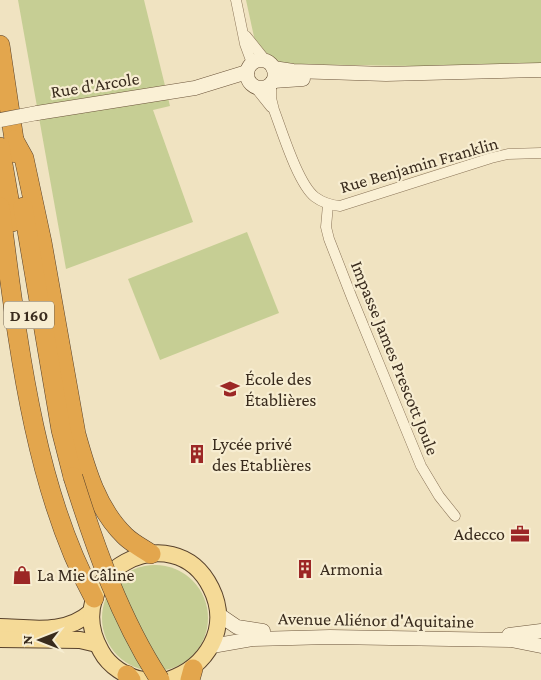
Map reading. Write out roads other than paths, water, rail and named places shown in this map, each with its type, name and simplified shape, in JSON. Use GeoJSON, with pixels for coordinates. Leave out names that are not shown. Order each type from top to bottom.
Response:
{"type":"FeatureCollection","features":[{"type":"Feature","properties":{"kind":"highway","name":"D 160"},"geometry":{"type":"LineString","coordinates":[[0,45],[7,143],[36,291],[69,479],[86,553],[107,603],[150,680]]}},
{"type":"Feature","properties":{"kind":"highway"},"geometry":{"type":"LineString","coordinates":[[7,143],[24,158],[42,242],[76,434],[83,461],[106,512],[126,537],[150,554]]}},
{"type":"Feature","properties":{"kind":"highway","name":"D 160"},"geometry":{"type":"LineString","coordinates":[[0,207],[15,317],[35,428],[57,510],[93,605]]}},
{"type":"Feature","properties":{"kind":"highway","name":"D 160"},"geometry":{"type":"LineString","coordinates":[[69,479],[109,579],[132,629],[160,680]]}},
{"type":"Feature","properties":{"kind":"main road","name":"Rue d'Arcole"},"geometry":{"type":"LineString","coordinates":[[0,120],[195,88],[217,88],[261,75],[293,71],[386,74],[541,70]]}},
{"type":"Feature","properties":{"kind":"main road"},"geometry":{"type":"LineString","coordinates":[[134,678],[110,663],[97,644],[91,623],[93,605],[100,584],[122,563],[136,556],[150,554],[171,556],[197,570],[210,586],[218,614],[218,625],[212,646],[191,674],[168,680]]}},
{"type":"Feature","properties":{"kind":"main road"},"geometry":{"type":"LineString","coordinates":[[0,627],[62,628],[78,623],[93,605]]}},
{"type":"Feature","properties":{"kind":"main road","name":"Avenue Aliénor d'Aquitaine"},"geometry":{"type":"LineString","coordinates":[[218,614],[237,627],[250,631],[511,635],[541,631]]}},
{"type":"Feature","properties":{"kind":"main road","name":"Avenue Aliénor d'Aquitaine"},"geometry":{"type":"LineString","coordinates":[[212,646],[252,638],[322,637],[511,640],[541,646]]}},
{"type":"Feature","properties":{"kind":"main road"},"geometry":{"type":"LineString","coordinates":[[0,639],[80,640],[97,644]]}},
{"type":"Feature","properties":{"kind":"street"},"geometry":{"type":"LineString","coordinates":[[236,0],[244,33],[274,110]]}},
{"type":"Feature","properties":{"kind":"street"},"geometry":{"type":"LineString","coordinates":[[261,75],[274,110]]}},
{"type":"Feature","properties":{"kind":"street","name":"Rue Benjamin Franklin"},"geometry":{"type":"LineString","coordinates":[[274,110],[304,184],[314,196],[328,205],[340,206],[491,158],[541,153]]}},
{"type":"Feature","properties":{"kind":"street","name":"Impasse James Prescott Joule"},"geometry":{"type":"LineString","coordinates":[[328,205],[326,227],[329,240],[355,306],[425,473],[438,496],[455,516]]}},
{"type":"Feature","properties":{"kind":"street"},"geometry":{"type":"LineString","coordinates":[[0,620],[51,622],[62,628]]}},
{"type":"Feature","properties":{"kind":"place","name":"École des Établières"},"geometry":{"type":"Point","coordinates":[230,389]}},
{"type":"Feature","properties":{"kind":"place","name":"Lycée privé des Etablières"},"geometry":{"type":"Point","coordinates":[197,454]}},
{"type":"Feature","properties":{"kind":"place","name":"Adecco"},"geometry":{"type":"Point","coordinates":[520,534]}},
{"type":"Feature","properties":{"kind":"place","name":"Armonia"},"geometry":{"type":"Point","coordinates":[305,569]}},
{"type":"Feature","properties":{"kind":"place","name":"La Mie Câline"},"geometry":{"type":"Point","coordinates":[22,575]}}]}
